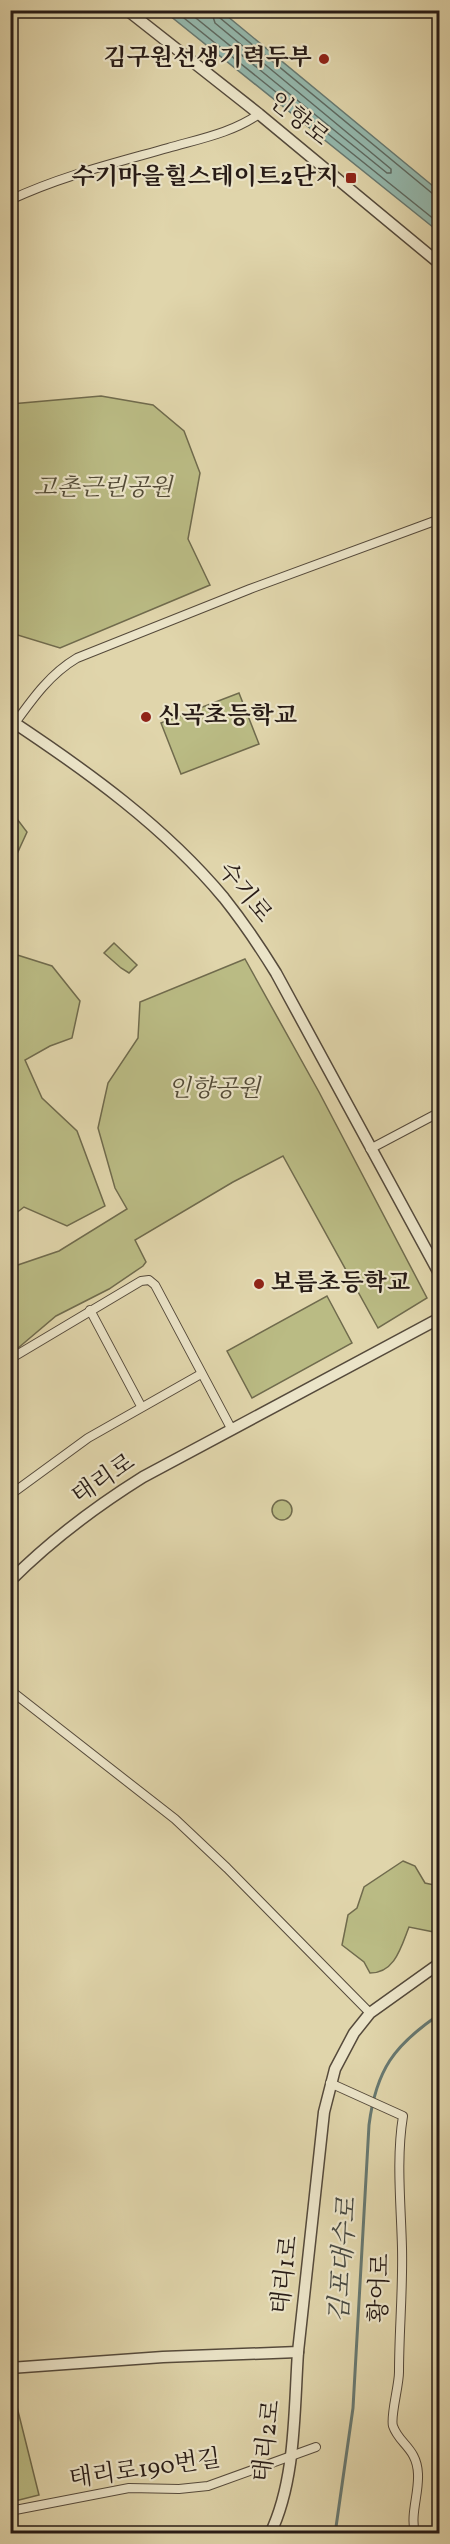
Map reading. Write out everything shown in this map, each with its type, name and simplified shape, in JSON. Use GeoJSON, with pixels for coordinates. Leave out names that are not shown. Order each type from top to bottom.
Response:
{"type":"FeatureCollection","features":[{"type":"Feature","properties":{"kind":"street","name":"인향로"},"geometry":{"type":"LineString","coordinates":[[127,10],[259,114],[440,264]]}},
{"type":"Feature","properties":{"kind":"street"},"geometry":{"type":"LineString","coordinates":[[10,200],[53,181],[234,129],[259,114]]}},
{"type":"Feature","properties":{"kind":"street","name":"수기로"},"geometry":{"type":"LineString","coordinates":[[440,519],[250,589],[77,657],[49,679],[13,722],[104,786],[133,810],[195,866],[224,898],[250,932],[276,973],[440,1275]]}},
{"type":"Feature","properties":{"kind":"street"},"geometry":{"type":"LineString","coordinates":[[370,1149],[439,1112]]}},
{"type":"Feature","properties":{"kind":"street"},"geometry":{"type":"LineString","coordinates":[[10,1359],[141,1281],[152,1282],[232,1430]]}},
{"type":"Feature","properties":{"kind":"street"},"geometry":{"type":"LineString","coordinates":[[90,1310],[141,1406]]}},
{"type":"Feature","properties":{"kind":"street","name":"태리로"},"geometry":{"type":"LineString","coordinates":[[10,1581],[52,1543],[110,1498],[440,1318]]}},
{"type":"Feature","properties":{"kind":"street","name":"태리로"},"geometry":{"type":"LineString","coordinates":[[10,1495],[57,1458],[141,1406],[201,1374]]}},
{"type":"Feature","properties":{"kind":"street"},"geometry":{"type":"LineString","coordinates":[[10,1690],[175,1819],[227,1868],[370,2013]]}},
{"type":"Feature","properties":{"kind":"street","name":"태리1로"},"geometry":{"type":"LineString","coordinates":[[298,2352],[324,2112],[330,2083],[342,2054],[370,2013],[440,1963]]}},
{"type":"Feature","properties":{"kind":"street","name":"황어로"},"geometry":{"type":"LineString","coordinates":[[330,2083],[403,2116],[399,2152],[402,2251],[398,2334],[399,2382],[393,2427],[412,2452],[416,2464],[417,2488],[413,2521],[415,2534]]}},
{"type":"Feature","properties":{"kind":"street"},"geometry":{"type":"LineString","coordinates":[[10,2368],[164,2357],[298,2352]]}},
{"type":"Feature","properties":{"kind":"street","name":"태리2로"},"geometry":{"type":"LineString","coordinates":[[270,2534],[276,2521],[291,2456],[298,2352]]}},
{"type":"Feature","properties":{"kind":"street","name":"태리로190번길"},"geometry":{"type":"LineString","coordinates":[[10,2511],[129,2488],[208,2486],[316,2447]]}},
{"type":"Feature","properties":{"kind":"green space","name":"고촌근린공원"},"geometry":{"type":"Polygon","coordinates":[[[101,396],[153,405],[184,431],[200,473],[188,539],[210,585],[60,648],[11,633],[11,404],[101,396]]]}},
{"type":"Feature","properties":{"kind":"green space"},"geometry":{"type":"Polygon","coordinates":[[[239,693],[259,744],[181,774],[161,723],[239,693]]]}},
{"type":"Feature","properties":{"kind":"green space"},"geometry":{"type":"Polygon","coordinates":[[[11,811],[27,832],[11,867],[11,811]]]}},
{"type":"Feature","properties":{"kind":"green space"},"geometry":{"type":"Polygon","coordinates":[[[114,943],[137,965],[129,973],[104,953],[114,943]]]}},
{"type":"Feature","properties":{"kind":"green space"},"geometry":{"type":"Polygon","coordinates":[[[11,953],[52,966],[80,1001],[72,1038],[50,1046],[25,1060],[42,1098],[77,1131],[105,1206],[67,1226],[24,1207],[11,1217],[11,953]]]}},
{"type":"Feature","properties":{"kind":"green space","name":"인향공원"},"geometry":{"type":"Polygon","coordinates":[[[245,959],[319,1092],[427,1298],[378,1328],[283,1156],[233,1182],[135,1240],[146,1262],[143,1266],[109,1289],[56,1316],[11,1354],[11,1271],[15,1266],[59,1251],[127,1209],[115,1188],[98,1128],[108,1083],[138,1038],[140,1002],[245,959]]]}},
{"type":"Feature","properties":{"kind":"green space"},"geometry":{"type":"Polygon","coordinates":[[[327,1296],[352,1343],[252,1398],[227,1351],[327,1296]]]}},
{"type":"Feature","properties":{"kind":"green space"},"geometry":{"type":"Polygon","coordinates":[[[282,1500],[289,1503],[292,1510],[289,1517],[282,1520],[275,1517],[272,1510],[275,1503],[282,1500]]]}},
{"type":"Feature","properties":{"kind":"green space"},"geometry":{"type":"Polygon","coordinates":[[[403,1861],[415,1866],[425,1883],[439,1886],[439,1933],[409,1927],[400,1950],[391,1964],[379,1972],[370,1973],[364,1962],[342,1945],[348,1915],[357,1908],[364,1887],[403,1861]]]}},
{"type":"Feature","properties":{"kind":"green space"},"geometry":{"type":"Polygon","coordinates":[[[11,2402],[17,2407],[39,2495],[11,2502],[11,2402]]]}},
{"type":"Feature","properties":{"kind":"water"},"geometry":{"type":"Polygon","coordinates":[[[164,11],[221,11],[439,191],[439,232],[164,11]]]}},
{"type":"Feature","properties":{"kind":"waterway","name":"김포대수로"},"geometry":{"type":"LineString","coordinates":[[335,2534],[353,2408],[369,2125],[372,2106],[382,2074],[390,2060],[410,2037],[440,2014]]}},
{"type":"Feature","properties":{"kind":"place","name":"김구원선생기력두부"},"geometry":{"type":"Point","coordinates":[324,59]}},
{"type":"Feature","properties":{"kind":"place","name":"수기마을힐스테이트2단지"},"geometry":{"type":"Point","coordinates":[351,178]}},
{"type":"Feature","properties":{"kind":"place","name":"신곡초등학교"},"geometry":{"type":"Point","coordinates":[146,717]}},
{"type":"Feature","properties":{"kind":"place","name":"보름초등학교"},"geometry":{"type":"Point","coordinates":[259,1284]}}]}
